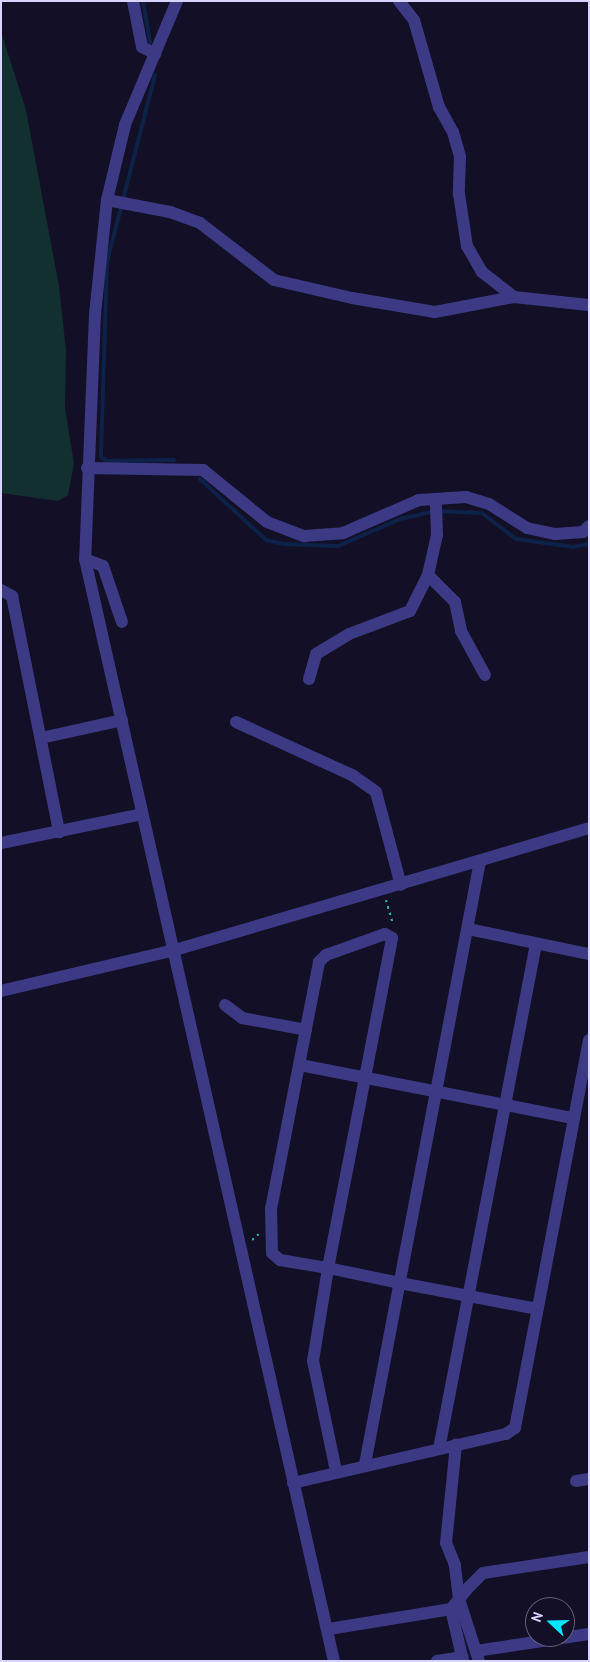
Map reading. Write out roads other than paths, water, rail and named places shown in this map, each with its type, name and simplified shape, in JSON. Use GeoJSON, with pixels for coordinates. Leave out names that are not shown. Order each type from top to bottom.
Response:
{"type":"FeatureCollection","features":[{"type":"Feature","properties":{"kind":"street"},"geometry":{"type":"LineString","coordinates":[[133,1],[142,47],[155,54]]}},
{"type":"Feature","properties":{"kind":"street"},"geometry":{"type":"LineString","coordinates":[[177,1],[125,125],[110,201],[95,314],[87,468],[85,559],[142,814],[175,950],[293,1482],[329,1629],[334,1661]]}},
{"type":"Feature","properties":{"kind":"street"},"geometry":{"type":"LineString","coordinates":[[399,1],[414,20],[425,68],[460,157],[459,194],[467,246],[482,272],[514,297]]}},
{"type":"Feature","properties":{"kind":"street"},"geometry":{"type":"LineString","coordinates":[[110,201],[128,206],[170,212],[200,224],[274,280],[435,312],[514,297],[589,304]]}},
{"type":"Feature","properties":{"kind":"street"},"geometry":{"type":"LineString","coordinates":[[87,468],[203,470],[267,522],[304,536],[344,533],[419,500],[466,497],[489,504],[527,528],[555,534],[583,532],[589,526]]}},
{"type":"Feature","properties":{"kind":"street"},"geometry":{"type":"LineString","coordinates":[[309,679],[316,654],[348,634],[410,612],[428,575],[437,535],[436,499]]}},
{"type":"Feature","properties":{"kind":"street"},"geometry":{"type":"LineString","coordinates":[[85,559],[103,566],[122,622]]}},
{"type":"Feature","properties":{"kind":"street"},"geometry":{"type":"LineString","coordinates":[[428,575],[455,602],[461,631],[485,675]]}},
{"type":"Feature","properties":{"kind":"street"},"geometry":{"type":"LineString","coordinates":[[1,590],[12,596],[59,832]]}},
{"type":"Feature","properties":{"kind":"street"},"geometry":{"type":"LineString","coordinates":[[41,738],[122,720]]}},
{"type":"Feature","properties":{"kind":"street"},"geometry":{"type":"LineString","coordinates":[[236,722],[352,775],[376,792],[401,885]]}},
{"type":"Feature","properties":{"kind":"street"},"geometry":{"type":"LineString","coordinates":[[1,843],[142,814]]}},
{"type":"Feature","properties":{"kind":"street"},"geometry":{"type":"LineString","coordinates":[[1,991],[175,950],[401,885],[589,828]]}},
{"type":"Feature","properties":{"kind":"street"},"geometry":{"type":"LineString","coordinates":[[365,1464],[480,861]]}},
{"type":"Feature","properties":{"kind":"street"},"geometry":{"type":"LineString","coordinates":[[468,929],[589,954]]}},
{"type":"Feature","properties":{"kind":"street"},"geometry":{"type":"LineString","coordinates":[[336,1471],[313,1361],[328,1268],[367,1078],[392,938],[385,934],[326,955],[319,962],[271,1218],[272,1253],[280,1260],[328,1268],[538,1309]]}},
{"type":"Feature","properties":{"kind":"street"},"geometry":{"type":"LineString","coordinates":[[439,1449],[536,944]]}},
{"type":"Feature","properties":{"kind":"street"},"geometry":{"type":"LineString","coordinates":[[225,1005],[242,1018],[306,1030]]}},
{"type":"Feature","properties":{"kind":"street"},"geometry":{"type":"LineString","coordinates":[[293,1482],[365,1464],[456,1445],[515,1428],[589,1040]]}},
{"type":"Feature","properties":{"kind":"street"},"geometry":{"type":"LineString","coordinates":[[300,1065],[573,1118]]}},
{"type":"Feature","properties":{"kind":"street"},"geometry":{"type":"LineString","coordinates":[[437,1661],[463,1659],[455,1604],[455,1564],[446,1543],[456,1445]]}},
{"type":"Feature","properties":{"kind":"street"},"geometry":{"type":"LineString","coordinates":[[576,1481],[589,1479]]}},
{"type":"Feature","properties":{"kind":"street"},"geometry":{"type":"LineString","coordinates":[[329,1629],[455,1604],[483,1574],[589,1557]]}},
{"type":"Feature","properties":{"kind":"street"},"geometry":{"type":"LineString","coordinates":[[455,1604],[478,1656],[589,1634]]}},
{"type":"Feature","properties":{"kind":"waterway"},"geometry":{"type":"LineString","coordinates":[[143,1],[150,42]]}},
{"type":"Feature","properties":{"kind":"waterway"},"geometry":{"type":"LineString","coordinates":[[155,75],[107,262],[101,457],[106,461],[174,460]]}},
{"type":"Feature","properties":{"kind":"waterway"},"geometry":{"type":"LineString","coordinates":[[200,479],[266,540],[284,544],[338,546],[400,519],[434,511],[482,513],[516,539],[573,547],[589,544]]}}]}
